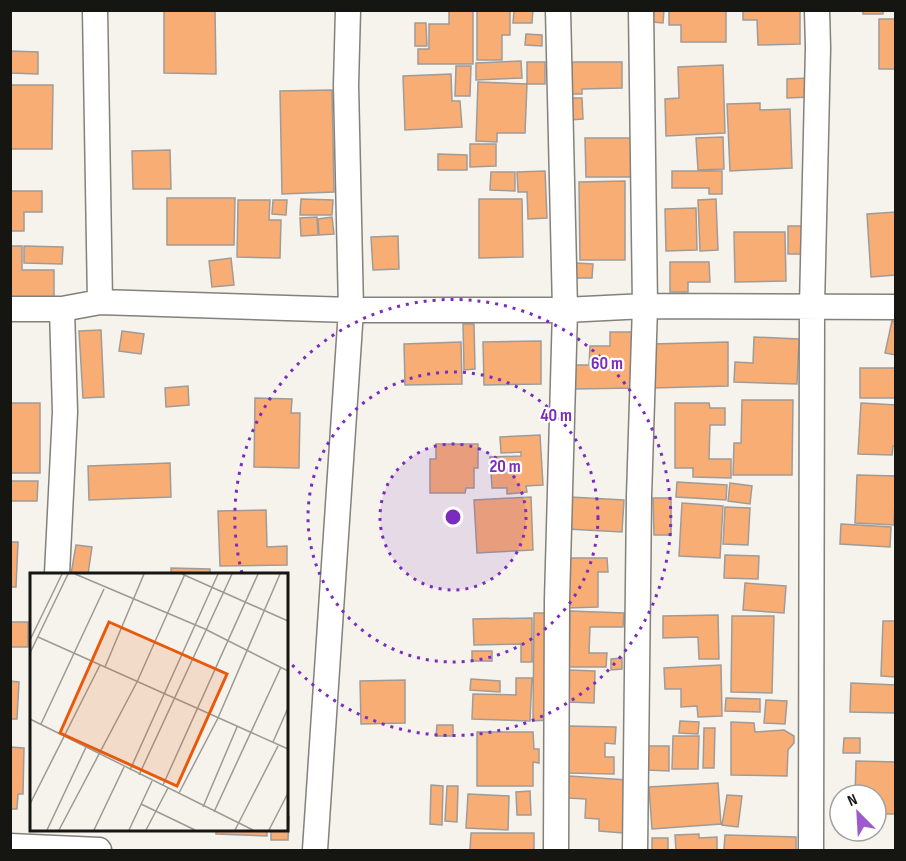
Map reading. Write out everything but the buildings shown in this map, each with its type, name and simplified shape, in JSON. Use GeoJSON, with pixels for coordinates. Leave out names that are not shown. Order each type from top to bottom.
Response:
{"type":"FeatureCollection","features":[{"type":"Feature","properties":{"kind":"street"},"geometry":{"type":"LineString","coordinates":[[95,10],[100,302]]}},
{"type":"Feature","properties":{"kind":"street"},"geometry":{"type":"LineString","coordinates":[[315,850],[351,310],[346,84],[348,10]]}},
{"type":"Feature","properties":{"kind":"street"},"geometry":{"type":"LineString","coordinates":[[556,850],[557,600],[565,310],[558,10]]}},
{"type":"Feature","properties":{"kind":"street"},"geometry":{"type":"LineString","coordinates":[[635,850],[639,496],[645,306],[641,10]]}},
{"type":"Feature","properties":{"kind":"street"},"geometry":{"type":"LineString","coordinates":[[811,850],[812,306],[817,10]]}},
{"type":"Feature","properties":{"kind":"street"},"geometry":{"type":"LineString","coordinates":[[10,309],[62,309],[100,302],[351,310],[565,310],[645,306],[896,307]]}},
{"type":"Feature","properties":{"kind":"street"},"geometry":{"type":"LineString","coordinates":[[57,573],[65,412],[62,309]]}},
{"type":"Feature","properties":{"kind":"street"},"geometry":{"type":"LineString","coordinates":[[10,846],[35,842],[99,850]]}}]}
